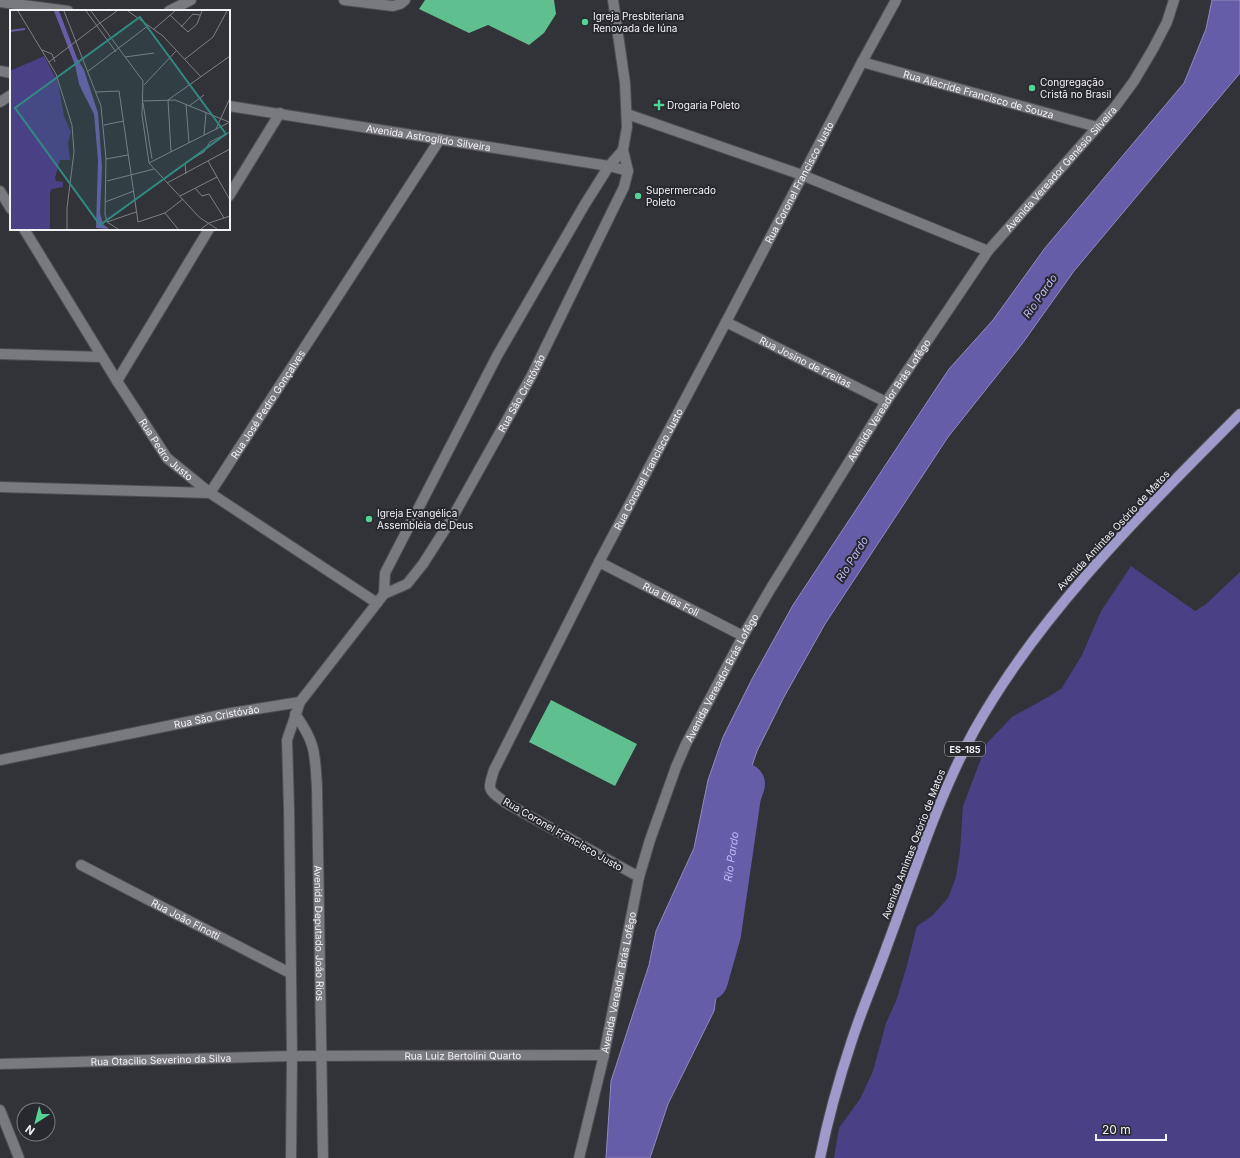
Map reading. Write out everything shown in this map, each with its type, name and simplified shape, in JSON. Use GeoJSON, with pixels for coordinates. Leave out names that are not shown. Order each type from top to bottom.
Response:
{"type":"FeatureCollection","features":[{"type":"Feature","properties":{"kind":"main road","name":"Avenida Amintas Osório de Matos"},"geometry":{"type":"LineString","coordinates":[[820,1158],[830,1113],[852,1038],[949,781],[975,730],[1002,686],[1066,598],[1104,555],[1240,414]]}},
{"type":"Feature","properties":{"kind":"street"},"geometry":{"type":"LineString","coordinates":[[171,10],[191,0]]}},
{"type":"Feature","properties":{"kind":"street"},"geometry":{"type":"LineString","coordinates":[[344,0],[393,6],[400,4],[405,0]]}},
{"type":"Feature","properties":{"kind":"street"},"geometry":{"type":"LineString","coordinates":[[613,0],[625,83],[627,127],[623,150],[628,171]]}},
{"type":"Feature","properties":{"kind":"street","name":"Rua Coronel Francisco Justo"},"geometry":{"type":"LineString","coordinates":[[639,878],[506,803],[494,793],[490,788],[489,783],[494,770],[599,562],[802,175],[896,0]]}},
{"type":"Feature","properties":{"kind":"street","name":"Avenida Vereador Genésio Silveira"},"geometry":{"type":"LineString","coordinates":[[988,251],[1115,106],[1138,74],[1167,22],[1174,0]]}},
{"type":"Feature","properties":{"kind":"street"},"geometry":{"type":"LineString","coordinates":[[0,2],[60,10]]}},
{"type":"Feature","properties":{"kind":"street","name":"Rua Alacride Francisco de Souza"},"geometry":{"type":"LineString","coordinates":[[862,62],[1097,126]]}},
{"type":"Feature","properties":{"kind":"street"},"geometry":{"type":"LineString","coordinates":[[0,71],[10,72]]}},
{"type":"Feature","properties":{"kind":"street"},"geometry":{"type":"LineString","coordinates":[[0,102],[10,96]]}},
{"type":"Feature","properties":{"kind":"street","name":"Avenida Astrogildo Silveira"},"geometry":{"type":"LineString","coordinates":[[230,106],[609,166],[628,171]]}},
{"type":"Feature","properties":{"kind":"street"},"geometry":{"type":"LineString","coordinates":[[230,194],[280,113]]}},
{"type":"Feature","properties":{"kind":"street"},"geometry":{"type":"LineString","coordinates":[[627,114],[802,175],[988,251]]}},
{"type":"Feature","properties":{"kind":"street","name":"Rua José Pedro Gonçalves"},"geometry":{"type":"LineString","coordinates":[[210,493],[440,139]]}},
{"type":"Feature","properties":{"kind":"street"},"geometry":{"type":"LineString","coordinates":[[384,594],[385,574],[497,356],[575,219],[609,166],[623,150]]}},
{"type":"Feature","properties":{"kind":"street","name":"Rua São Cristóvão"},"geometry":{"type":"LineString","coordinates":[[0,760],[231,713],[300,702],[384,594],[407,584],[423,564],[467,493],[532,375],[618,200],[624,187],[628,171]]}},
{"type":"Feature","properties":{"kind":"street"},"geometry":{"type":"LineString","coordinates":[[0,191],[10,207]]}},
{"type":"Feature","properties":{"kind":"street"},"geometry":{"type":"LineString","coordinates":[[116,381],[208,230]]}},
{"type":"Feature","properties":{"kind":"street","name":"Rua Pedro Justo"},"geometry":{"type":"LineString","coordinates":[[27,231],[116,381],[167,458],[210,493],[377,603]]}},
{"type":"Feature","properties":{"kind":"street","name":"Avenida Vereador Brás Lofêgo"},"geometry":{"type":"LineString","coordinates":[[579,1158],[604,1055],[639,878],[652,834],[686,744],[743,636],[771,588],[886,402],[988,251]]}},
{"type":"Feature","properties":{"kind":"street","name":"Rua Josino de Freitas"},"geometry":{"type":"LineString","coordinates":[[726,322],[886,402]]}},
{"type":"Feature","properties":{"kind":"street"},"geometry":{"type":"LineString","coordinates":[[0,354],[102,357]]}},
{"type":"Feature","properties":{"kind":"street"},"geometry":{"type":"LineString","coordinates":[[0,487],[210,493]]}},
{"type":"Feature","properties":{"kind":"street","name":"Rua Elias Foli"},"geometry":{"type":"LineString","coordinates":[[599,562],[743,636]]}},
{"type":"Feature","properties":{"kind":"street"},"geometry":{"type":"LineString","coordinates":[[291,1158],[292,1056],[289,808],[286,751],[289,731],[300,702]]}},
{"type":"Feature","properties":{"kind":"street","name":"Avenida Deputado João Rios"},"geometry":{"type":"LineString","coordinates":[[295,714],[305,728],[315,753],[318,796],[323,1158]]}},
{"type":"Feature","properties":{"kind":"street","name":"Rua João Finotti"},"geometry":{"type":"LineString","coordinates":[[81,865],[290,973]]}},
{"type":"Feature","properties":{"kind":"street","name":"Rua Luiz Bertolini Quarto"},"geometry":{"type":"LineString","coordinates":[[322,1055],[604,1055]]}},
{"type":"Feature","properties":{"kind":"street","name":"Rua Otacilio Severino da Silva"},"geometry":{"type":"LineString","coordinates":[[0,1064],[322,1055]]}},
{"type":"Feature","properties":{"kind":"street"},"geometry":{"type":"LineString","coordinates":[[0,1110],[19,1158]]}},
{"type":"Feature","properties":{"kind":"shaded area"},"geometry":{"type":"Polygon","coordinates":[[[1131,566],[1195,611],[1205,605],[1240,572],[1240,1158],[834,1158],[839,1128],[860,1099],[873,1071],[886,1023],[896,1001],[906,969],[917,926],[932,916],[948,898],[956,877],[960,851],[963,806],[987,743],[1012,717],[1062,688],[1082,655],[1101,611],[1131,566]]]}},
{"type":"Feature","properties":{"kind":"water"},"geometry":{"type":"Polygon","coordinates":[[[1212,0],[1240,0],[1240,73],[1074,271],[1022,344],[948,437],[825,624],[784,697],[757,751],[744,789],[722,903],[720,970],[714,1011],[668,1104],[650,1158],[606,1158],[611,1081],[649,965],[656,931],[694,848],[708,780],[723,737],[752,679],[793,605],[949,369],[993,320],[1045,248],[1184,83],[1206,29],[1212,0]]]}},
{"type":"Feature","properties":{"kind":"building"},"geometry":{"type":"Polygon","coordinates":[[[425,0],[554,0],[556,14],[544,33],[529,45],[488,25],[469,33],[419,9],[425,0]]]}},
{"type":"Feature","properties":{"kind":"building"},"geometry":{"type":"Polygon","coordinates":[[[551,700],[637,744],[615,786],[529,742],[551,700]]]}},
{"type":"Feature","properties":{"kind":"waterway","name":"Rio Pardo"},"geometry":{"type":"LineString","coordinates":[[707,980],[720,934],[740,796],[744,784]]}},
{"type":"Feature","properties":{"kind":"place","name":"Igreja Presbiteriana Renovada de Iúna"},"geometry":{"type":"Point","coordinates":[585,22]}},
{"type":"Feature","properties":{"kind":"place","name":"Congregação Cristã no Brasil"},"geometry":{"type":"Point","coordinates":[1032,88]}},
{"type":"Feature","properties":{"kind":"place","name":"Drogaria Poleto"},"geometry":{"type":"Point","coordinates":[659,105]}},
{"type":"Feature","properties":{"kind":"place","name":"Supermercado Poleto"},"geometry":{"type":"Point","coordinates":[638,196]}},
{"type":"Feature","properties":{"kind":"place","name":"Igreja Evangélica Assembléia de Deus"},"geometry":{"type":"Point","coordinates":[369,519]}}]}
